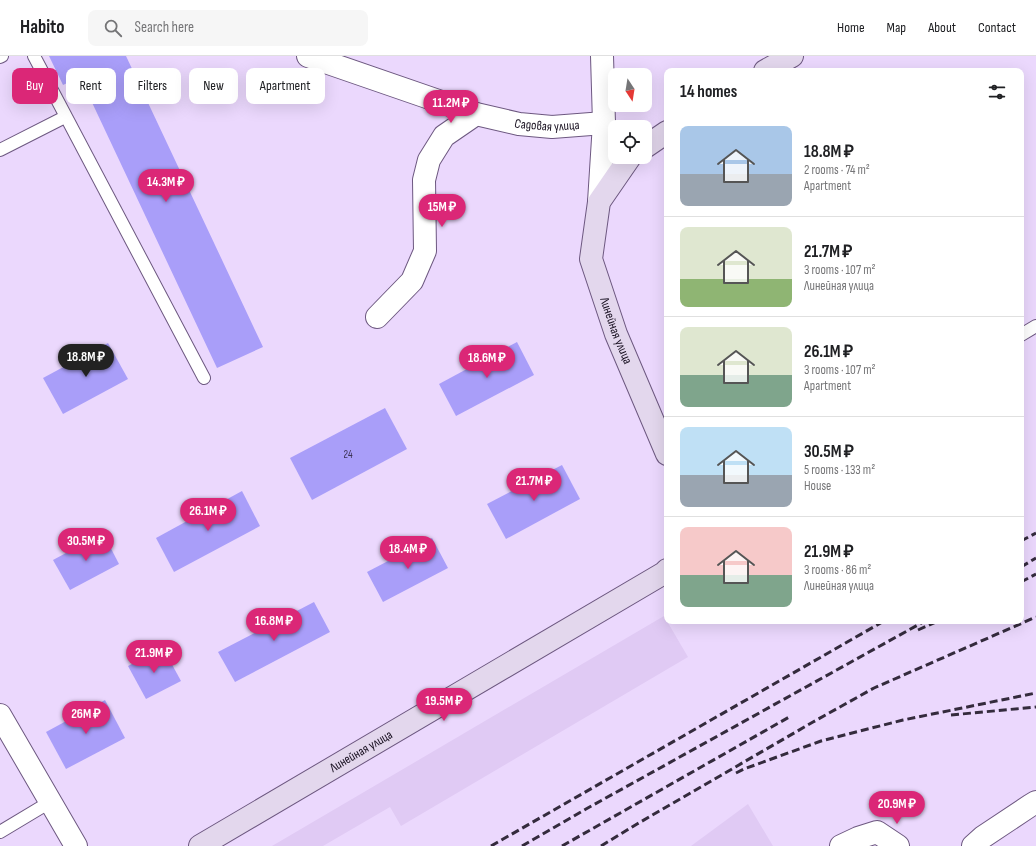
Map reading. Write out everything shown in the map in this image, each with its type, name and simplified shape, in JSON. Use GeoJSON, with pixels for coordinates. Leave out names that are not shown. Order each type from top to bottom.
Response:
{"type":"FeatureCollection","features":[{"type":"Feature","properties":{"kind":"street","name":"Садовая улица"},"geometry":{"type":"LineString","coordinates":[[308,56],[476,114],[519,124],[552,127],[604,123]]}},
{"type":"Feature","properties":{"kind":"street"},"geometry":{"type":"LineString","coordinates":[[600,202],[604,123],[602,56]]}},
{"type":"Feature","properties":{"kind":"street"},"geometry":{"type":"LineString","coordinates":[[769,67],[792,56]]}},
{"type":"Feature","properties":{"kind":"street"},"geometry":{"type":"LineString","coordinates":[[377,317],[412,281],[425,251],[424,180],[429,160],[444,136],[476,114]]}},
{"type":"Feature","properties":{"kind":"street"},"geometry":{"type":"LineString","coordinates":[[652,142],[664,134]]}},
{"type":"Feature","properties":{"kind":"street"},"geometry":{"type":"LineString","coordinates":[[600,202],[625,164]]}},
{"type":"Feature","properties":{"kind":"street","name":"Линейная улица"},"geometry":{"type":"LineString","coordinates":[[600,202],[591,259],[616,334],[664,447]]}},
{"type":"Feature","properties":{"kind":"street","name":"Линейная улица"},"geometry":{"type":"LineString","coordinates":[[200,846],[664,573]]}},
{"type":"Feature","properties":{"kind":"street"},"geometry":{"type":"LineString","coordinates":[[0,715],[76,846]]}},
{"type":"Feature","properties":{"kind":"street"},"geometry":{"type":"LineString","coordinates":[[973,846],[983,837],[1036,802]]}},
{"type":"Feature","properties":{"kind":"street"},"geometry":{"type":"LineString","coordinates":[[841,846],[858,838],[877,832],[898,846]]}},
{"type":"Feature","properties":{"kind":"lane"},"geometry":{"type":"LineString","coordinates":[[34,56],[204,378]]}},
{"type":"Feature","properties":{"kind":"lane"},"geometry":{"type":"LineString","coordinates":[[0,150],[65,117]]}},
{"type":"Feature","properties":{"kind":"lane"},"geometry":{"type":"LineString","coordinates":[[1024,333],[1036,326]]}},
{"type":"Feature","properties":{"kind":"lane"},"geometry":{"type":"LineString","coordinates":[[0,832],[50,802]]}},
{"type":"Feature","properties":{"kind":"shaded area"},"geometry":{"type":"Polygon","coordinates":[[[664,616],[664,624],[669,624],[688,657],[401,826],[390,807],[323,846],[272,846],[664,616]]]}},
{"type":"Feature","properties":{"kind":"shaded area"},"geometry":{"type":"Polygon","coordinates":[[[748,804],[773,846],[691,846],[748,804]]]}},
{"type":"Feature","properties":{"kind":"building"},"geometry":{"type":"Polygon","coordinates":[[[49,56],[126,56],[132,68],[124,68],[124,104],[149,104],[263,347],[217,368],[93,104],[116,104],[116,68],[66,68],[66,84],[63,85],[58,75],[58,68],[55,68],[49,56]]]}},
{"type":"Feature","properties":{"kind":"building"},"geometry":{"type":"Polygon","coordinates":[[[517,342],[534,375],[456,416],[439,384],[517,342]]]}},
{"type":"Feature","properties":{"kind":"building"},"geometry":{"type":"Polygon","coordinates":[[[108,343],[128,379],[63,414],[43,378],[108,343]]]}},
{"type":"Feature","properties":{"kind":"building"},"geometry":{"type":"Polygon","coordinates":[[[385,408],[407,449],[312,500],[290,458],[385,408]]]}},
{"type":"Feature","properties":{"kind":"building"},"geometry":{"type":"Polygon","coordinates":[[[562,465],[580,499],[506,539],[487,504],[562,465]]]}},
{"type":"Feature","properties":{"kind":"building"},"geometry":{"type":"Polygon","coordinates":[[[242,491],[260,526],[174,572],[156,538],[242,491]]]}},
{"type":"Feature","properties":{"kind":"building"},"geometry":{"type":"Polygon","coordinates":[[[103,533],[119,564],[70,590],[53,560],[103,533]]]}},
{"type":"Feature","properties":{"kind":"building"},"geometry":{"type":"Polygon","coordinates":[[[432,538],[448,568],[383,602],[367,572],[432,538]]]}},
{"type":"Feature","properties":{"kind":"building"},"geometry":{"type":"Polygon","coordinates":[[[314,602],[330,632],[235,682],[218,652],[314,602]]]}},
{"type":"Feature","properties":{"kind":"building"},"geometry":{"type":"Polygon","coordinates":[[[163,648],[181,681],[146,699],[128,666],[163,648]]]}},
{"type":"Feature","properties":{"kind":"building"},"geometry":{"type":"Polygon","coordinates":[[[105,700],[125,738],[66,769],[46,732],[105,700]]]}},
{"type":"Feature","properties":{"kind":"railway"},"geometry":{"type":"LineString","coordinates":[[1024,539],[1036,533]]}},
{"type":"Feature","properties":{"kind":"railway"},"geometry":{"type":"LineString","coordinates":[[1024,565],[1036,558]]}},
{"type":"Feature","properties":{"kind":"railway"},"geometry":{"type":"LineString","coordinates":[[1024,580],[1036,574]]}},
{"type":"Feature","properties":{"kind":"railway"},"geometry":{"type":"LineString","coordinates":[[1024,622],[1036,617]]}},
{"type":"Feature","properties":{"kind":"railway"},"geometry":{"type":"LineString","coordinates":[[491,846],[879,624]]}},
{"type":"Feature","properties":{"kind":"railway"},"geometry":{"type":"LineString","coordinates":[[522,846],[920,624]]}},
{"type":"Feature","properties":{"kind":"railway"},"geometry":{"type":"LineString","coordinates":[[918,630],[931,624]]}},
{"type":"Feature","properties":{"kind":"railway"},"geometry":{"type":"LineString","coordinates":[[601,846],[874,688],[1020,624]]}},
{"type":"Feature","properties":{"kind":"railway"},"geometry":{"type":"LineString","coordinates":[[736,773],[821,741],[903,720],[1036,693]]}},
{"type":"Feature","properties":{"kind":"railway"},"geometry":{"type":"LineString","coordinates":[[951,715],[1036,707]]}},
{"type":"Feature","properties":{"kind":"railway"},"geometry":{"type":"LineString","coordinates":[[562,846],[791,716]]}}]}
